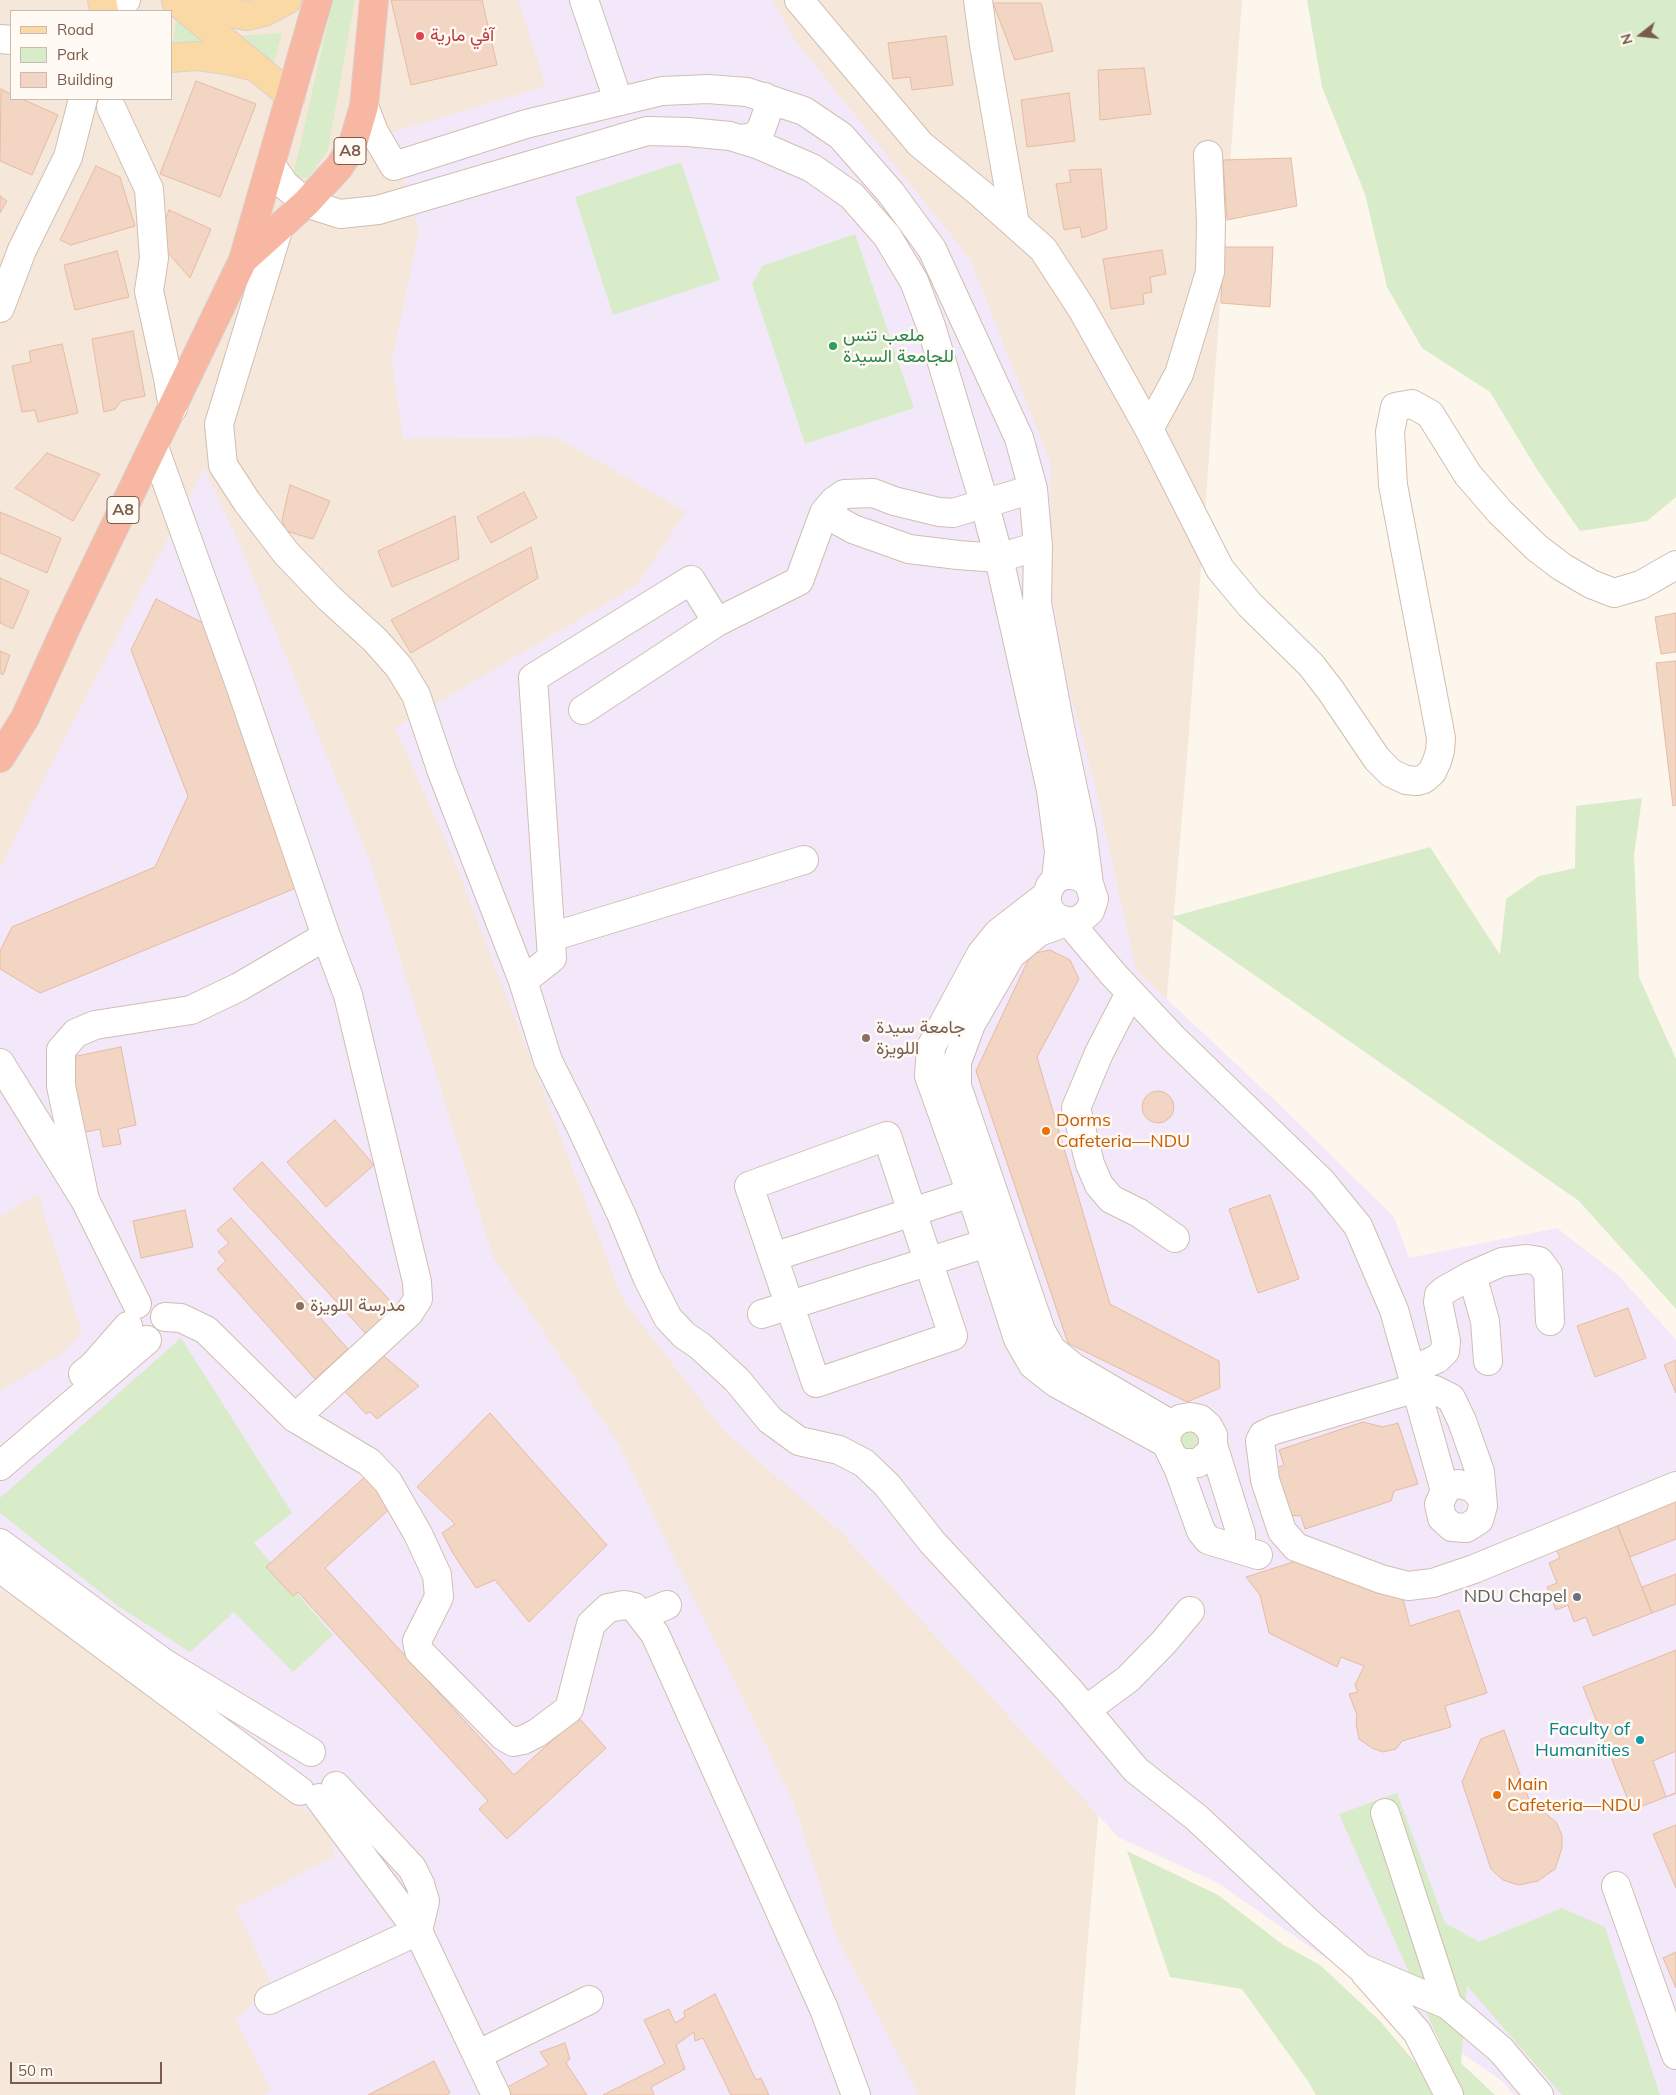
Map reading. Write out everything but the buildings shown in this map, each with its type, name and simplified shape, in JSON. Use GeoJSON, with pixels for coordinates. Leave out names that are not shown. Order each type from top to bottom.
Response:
{"type":"FeatureCollection","features":[{"type":"Feature","properties":{"kind":"highway","name":"A8"},"geometry":{"type":"LineString","coordinates":[[0,758],[25,718],[69,622],[243,260],[318,0]]}},
{"type":"Feature","properties":{"kind":"highway","name":"A8"},"geometry":{"type":"LineString","coordinates":[[243,260],[306,202],[339,168],[352,147],[364,106],[374,0]]}},
{"type":"Feature","properties":{"kind":"main road"},"geometry":{"type":"LineString","coordinates":[[170,3],[246,16],[264,12],[287,0]]}},
{"type":"Feature","properties":{"kind":"main road"},"geometry":{"type":"LineString","coordinates":[[170,3],[291,96]]}},
{"type":"Feature","properties":{"kind":"main road"},"geometry":{"type":"LineString","coordinates":[[172,58],[195,56],[225,60],[257,68]]}},
{"type":"Feature","properties":{"kind":"street"},"geometry":{"type":"LineString","coordinates":[[116,10],[126,0]]}},
{"type":"Feature","properties":{"kind":"street"},"geometry":{"type":"LineString","coordinates":[[584,0],[618,100]]}},
{"type":"Feature","properties":{"kind":"street"},"geometry":{"type":"LineString","coordinates":[[799,0],[920,144],[1043,249],[1072,294],[1150,429],[1220,569],[1232,586],[1311,666],[1331,691],[1377,759],[1391,772],[1406,780],[1417,781],[1424,779],[1432,772],[1440,751],[1441,738],[1393,485],[1390,432],[1394,407],[1412,404],[1430,414],[1468,475],[1500,512],[1537,548],[1562,567],[1591,584],[1614,593],[1641,585],[1676,565]]}},
{"type":"Feature","properties":{"kind":"street"},"geometry":{"type":"LineString","coordinates":[[978,0],[1014,224]]}},
{"type":"Feature","properties":{"kind":"street"},"geometry":{"type":"LineString","coordinates":[[394,166],[526,124],[618,100],[662,91],[708,89],[747,92],[804,111],[841,136],[891,193],[932,249],[1018,438],[1033,488],[1038,546],[1038,603],[1092,892],[1122,983],[1099,1053],[1076,1108],[1090,1164],[1099,1185],[1111,1199],[1139,1213],[1176,1238]]}},
{"type":"Feature","properties":{"kind":"street"},"geometry":{"type":"LineString","coordinates":[[741,139],[753,137],[761,130],[768,110],[765,97]]}},
{"type":"Feature","properties":{"kind":"street"},"geometry":{"type":"LineString","coordinates":[[0,307],[22,250],[68,156],[83,100]]}},
{"type":"Feature","properties":{"kind":"street"},"geometry":{"type":"LineString","coordinates":[[68,156],[114,103],[149,189],[154,258],[148,291],[173,408]]}},
{"type":"Feature","properties":{"kind":"street"},"geometry":{"type":"LineString","coordinates":[[364,106],[374,132],[394,166],[394,183],[378,210]]}},
{"type":"Feature","properties":{"kind":"street"},"geometry":{"type":"LineString","coordinates":[[271,165],[285,185],[306,202],[340,214],[378,210],[647,131],[730,136],[812,168],[852,196],[888,236],[914,281],[931,326],[999,558],[1051,790],[1059,852],[1047,904],[1057,918],[1068,922],[1173,1038],[1322,1182],[1358,1226],[1394,1310],[1444,1491]]}},
{"type":"Feature","properties":{"kind":"street"},"geometry":{"type":"LineString","coordinates":[[1150,429],[1179,374],[1210,272],[1211,222],[1208,155]]}},
{"type":"Feature","properties":{"kind":"street"},"geometry":{"type":"LineString","coordinates":[[279,227],[219,424],[223,465],[246,502],[286,552],[329,598],[376,640],[399,667],[416,694],[442,772],[523,981],[548,1061],[580,1125],[622,1216],[647,1277],[668,1318],[684,1335],[700,1346],[737,1380],[770,1420],[799,1441],[839,1450],[864,1463],[887,1485],[932,1542],[1086,1710],[1136,1770],[1197,1818],[1361,1968],[1416,2032],[1449,2095]]}},
{"type":"Feature","properties":{"kind":"street"},"geometry":{"type":"LineString","coordinates":[[154,447],[241,688],[348,995],[417,1282],[418,1299],[409,1314],[295,1418]]}},
{"type":"Feature","properties":{"kind":"street"},"geometry":{"type":"LineString","coordinates":[[584,710],[717,622],[799,581],[824,513],[834,501],[844,494],[874,493],[894,501],[953,513],[1033,488]]}},
{"type":"Feature","properties":{"kind":"street"},"geometry":{"type":"LineString","coordinates":[[824,513],[853,529],[909,549],[999,558],[1038,546]]}},
{"type":"Feature","properties":{"kind":"street"},"geometry":{"type":"LineString","coordinates":[[523,981],[552,958],[534,678],[691,580],[717,622]]}},
{"type":"Feature","properties":{"kind":"street"},"geometry":{"type":"LineString","coordinates":[[551,937],[804,860]]}},
{"type":"Feature","properties":{"kind":"street"},"geometry":{"type":"LineString","coordinates":[[1171,1442],[1056,1383],[1033,1365],[1018,1339],[988,1243],[929,1076],[931,1047],[981,954],[998,933],[1064,875],[1074,875],[1082,878],[1092,892],[1090,910],[1081,919],[1040,932],[1011,955],[972,1024],[957,1062],[957,1086],[1041,1331],[1052,1350],[1171,1442],[1182,1463],[1198,1463],[1205,1459],[1213,1445]]}},
{"type":"Feature","properties":{"kind":"street"},"geometry":{"type":"LineString","coordinates":[[85,1200],[61,1086],[61,1050],[76,1033],[95,1026],[191,1010],[239,988],[326,936]]}},
{"type":"Feature","properties":{"kind":"street"},"geometry":{"type":"LineString","coordinates":[[0,1063],[85,1200],[137,1324],[155,1338],[162,1333],[165,1317],[181,1318],[206,1330],[295,1418],[369,1462],[388,1482],[418,1534],[438,1575],[439,1597],[420,1632],[417,1641],[419,1650],[503,1736],[514,1742],[530,1736],[569,1709],[591,1624],[608,1608],[624,1604],[634,1607],[654,1634],[824,2009],[856,2095]]}},
{"type":"Feature","properties":{"kind":"street"},"geometry":{"type":"LineString","coordinates":[[887,1136],[953,1336],[816,1383],[772,1257],[749,1186],[887,1136]]}},
{"type":"Feature","properties":{"kind":"street"},"geometry":{"type":"LineString","coordinates":[[772,1257],[971,1193]]}},
{"type":"Feature","properties":{"kind":"street"},"geometry":{"type":"LineString","coordinates":[[762,1314],[790,1307],[988,1243]]}},
{"type":"Feature","properties":{"kind":"street"},"geometry":{"type":"LineString","coordinates":[[1550,1320],[1548,1273],[1539,1261],[1527,1259],[1502,1262],[1444,1290],[1438,1302],[1446,1341],[1445,1351],[1414,1379],[1263,1435],[1260,1441],[1264,1480],[1282,1532],[1296,1547],[1381,1579],[1408,1586],[1433,1583],[1474,1569],[1676,1486]]}},
{"type":"Feature","properties":{"kind":"street"},"geometry":{"type":"LineString","coordinates":[[1472,1275],[1485,1320],[1488,1361]]}},
{"type":"Feature","properties":{"kind":"street"},"geometry":{"type":"LineString","coordinates":[[0,1440],[93,1366],[137,1324]]}},
{"type":"Feature","properties":{"kind":"street"},"geometry":{"type":"LineString","coordinates":[[0,1466],[137,1324]]}},
{"type":"Feature","properties":{"kind":"street"},"geometry":{"type":"LineString","coordinates":[[1414,1379],[1451,1398],[1462,1421],[1480,1472],[1483,1506],[1479,1520],[1466,1528],[1459,1529],[1446,1523],[1439,1511],[1439,1504],[1444,1491],[1450,1486],[1465,1484],[1478,1492],[1482,1498]]}},
{"type":"Feature","properties":{"kind":"street"},"geometry":{"type":"LineString","coordinates":[[1190,1417],[1200,1419],[1208,1426],[1213,1435],[1213,1445],[1241,1534],[1249,1552],[1208,1540],[1201,1531],[1171,1442],[1180,1419],[1190,1417]]}},
{"type":"Feature","properties":{"kind":"street"},"geometry":{"type":"LineString","coordinates":[[1429,1433],[1462,1421]]}},
{"type":"Feature","properties":{"kind":"street"},"geometry":{"type":"LineString","coordinates":[[0,1543],[164,1663],[310,1752]]}},
{"type":"Feature","properties":{"kind":"street"},"geometry":{"type":"LineString","coordinates":[[0,1568],[318,1791],[418,1930],[496,2095]]}},
{"type":"Feature","properties":{"kind":"street"},"geometry":{"type":"LineString","coordinates":[[641,1616],[667,1605]]}},
{"type":"Feature","properties":{"kind":"street"},"geometry":{"type":"LineString","coordinates":[[1086,1710],[1128,1679],[1164,1642],[1190,1611]]}},
{"type":"Feature","properties":{"kind":"street"},"geometry":{"type":"LineString","coordinates":[[310,1752],[321,1752],[331,1757],[337,1765],[339,1776],[318,1791],[294,1780],[294,1768],[300,1758],[310,1752]]}},
{"type":"Feature","properties":{"kind":"street"},"geometry":{"type":"LineString","coordinates":[[1385,1813],[1448,2005]]}},
{"type":"Feature","properties":{"kind":"street"},"geometry":{"type":"LineString","coordinates":[[1616,1886],[1676,2055]]}},
{"type":"Feature","properties":{"kind":"street"},"geometry":{"type":"LineString","coordinates":[[268,2000],[418,1930]]}},
{"type":"Feature","properties":{"kind":"street"},"geometry":{"type":"LineString","coordinates":[[1361,1968],[1448,2005],[1501,2050],[1539,2095]]}},
{"type":"Feature","properties":{"kind":"street"},"geometry":{"type":"LineString","coordinates":[[477,2055],[589,2000]]}},
{"type":"Feature","properties":{"kind":"shaded area"},"geometry":{"type":"Polygon","coordinates":[[[0,0],[1242,0],[1189,733],[1075,2095],[0,2095],[0,0]]]}},
{"type":"Feature","properties":{"kind":"shaded area","name":"جامعة سيدة اللويزة"},"geometry":{"type":"Polygon","coordinates":[[[518,0],[772,0],[794,39],[970,259],[1051,464],[1049,578],[1069,688],[1096,789],[1136,970],[1282,1107],[1394,1217],[1409,1258],[1557,1228],[1620,1277],[1676,1340],[1676,2095],[1514,2095],[1502,2081],[1218,1883],[1118,1837],[841,1532],[726,1433],[623,1300],[453,857],[395,728],[637,585],[686,512],[556,437],[403,439],[392,361],[419,231],[390,133],[546,86],[518,0]]]}},
{"type":"Feature","properties":{"kind":"shaded area","name":"مدرسة اللويزة"},"geometry":{"type":"Polygon","coordinates":[[[204,468],[242,550],[369,858],[493,1257],[619,1445],[793,1801],[836,1935],[919,2095],[264,2095],[271,2090],[236,2020],[271,1983],[236,1908],[335,1856],[328,1828],[217,1743],[40,1615],[0,1589],[0,1391],[59,1356],[82,1333],[38,1194],[0,1216],[0,870],[29,808],[204,468]]]}},
{"type":"Feature","properties":{"kind":"green space"},"geometry":{"type":"Polygon","coordinates":[[[333,0],[355,0],[328,150],[309,177],[299,179],[294,172],[333,0]]]}},
{"type":"Feature","properties":{"kind":"green space"},"geometry":{"type":"Polygon","coordinates":[[[1307,0],[1676,0],[1676,497],[1647,521],[1580,531],[1538,471],[1490,392],[1422,348],[1387,287],[1365,194],[1322,87],[1307,0]]]}},
{"type":"Feature","properties":{"kind":"green space"},"geometry":{"type":"Polygon","coordinates":[[[176,20],[215,47],[172,48],[176,20]]]}},
{"type":"Feature","properties":{"kind":"green space"},"geometry":{"type":"Polygon","coordinates":[[[282,33],[273,67],[236,36],[282,33]]]}},
{"type":"Feature","properties":{"kind":"green space"},"geometry":{"type":"Polygon","coordinates":[[[681,162],[720,280],[613,315],[575,197],[681,162]]]}},
{"type":"Feature","properties":{"kind":"green space","name":"ملعب تنس للجامعة السيدة"},"geometry":{"type":"Polygon","coordinates":[[[855,234],[914,408],[805,444],[752,284],[762,266],[855,234]]]}},
{"type":"Feature","properties":{"kind":"green space"},"geometry":{"type":"Polygon","coordinates":[[[1642,798],[1634,855],[1639,977],[1676,1059],[1676,1309],[1579,1201],[1171,917],[1430,847],[1500,955],[1506,899],[1539,876],[1575,868],[1576,806],[1642,798]]]}},
{"type":"Feature","properties":{"kind":"green space"},"geometry":{"type":"Polygon","coordinates":[[[181,1338],[292,1513],[254,1543],[333,1635],[293,1672],[234,1612],[190,1652],[118,1606],[0,1513],[0,1498],[181,1338]]]}},
{"type":"Feature","properties":{"kind":"green space"},"geometry":{"type":"Polygon","coordinates":[[[1184,1431],[1195,1431],[1201,1441],[1196,1451],[1181,1450],[1179,1436],[1184,1431]]]}},
{"type":"Feature","properties":{"kind":"green space"},"geometry":{"type":"Polygon","coordinates":[[[1397,1793],[1445,1923],[1479,1942],[1562,1908],[1605,1927],[1660,2095],[1562,2095],[1467,1986],[1461,2063],[1495,2095],[1463,2095],[1339,1814],[1397,1793]]]}},
{"type":"Feature","properties":{"kind":"green space"},"geometry":{"type":"Polygon","coordinates":[[[1127,1851],[1218,1895],[1282,1944],[1320,1965],[1380,2021],[1429,2079],[1438,2095],[1316,2095],[1242,1989],[1170,1977],[1127,1851]]]}},
{"type":"Feature","properties":{"kind":"place","name":"آفي مارية"},"geometry":{"type":"Point","coordinates":[420,36]}},
{"type":"Feature","properties":{"kind":"place","name":"ملعب تنس للجامعة السيدة"},"geometry":{"type":"Point","coordinates":[833,346]}},
{"type":"Feature","properties":{"kind":"place","name":"جامعة سيدة اللويزة"},"geometry":{"type":"Point","coordinates":[866,1038]}},
{"type":"Feature","properties":{"kind":"place","name":"Dorms Cafeteria—NDU"},"geometry":{"type":"Point","coordinates":[1046,1131]}},
{"type":"Feature","properties":{"kind":"place","name":"مدرسة اللويزة"},"geometry":{"type":"Point","coordinates":[300,1306]}},
{"type":"Feature","properties":{"kind":"place","name":"NDU Chapel"},"geometry":{"type":"Point","coordinates":[1577,1597]}},
{"type":"Feature","properties":{"kind":"place","name":"Faculty of Humanities"},"geometry":{"type":"Point","coordinates":[1640,1740]}},
{"type":"Feature","properties":{"kind":"place","name":"Main Cafeteria—NDU"},"geometry":{"type":"Point","coordinates":[1497,1795]}}]}
